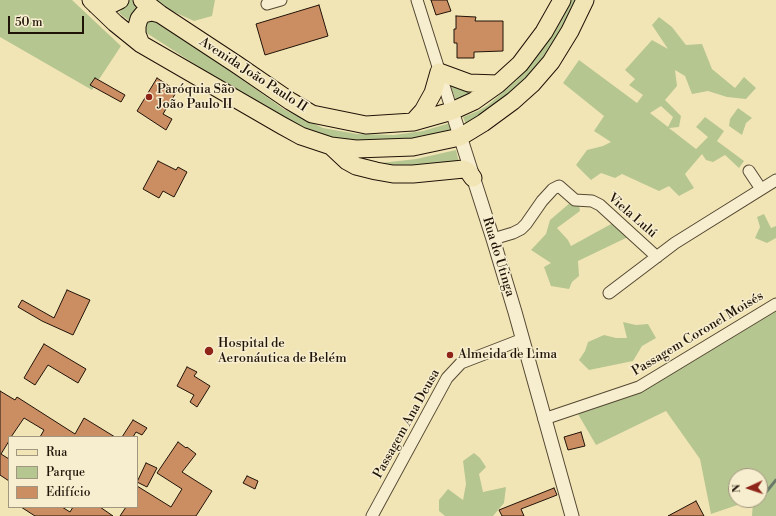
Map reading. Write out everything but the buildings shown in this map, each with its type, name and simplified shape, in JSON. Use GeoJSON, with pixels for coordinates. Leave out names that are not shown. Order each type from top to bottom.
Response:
{"type":"FeatureCollection","features":[{"type":"Feature","properties":{"kind":"main road"},"geometry":{"type":"LineString","coordinates":[[94,2],[110,5],[120,0]]}},
{"type":"Feature","properties":{"kind":"main road","name":"Avenida João Paulo II"},"geometry":{"type":"LineString","coordinates":[[142,0],[160,14],[290,101],[312,114],[366,126],[413,122],[452,112],[474,101],[498,84],[520,64],[544,32],[562,0]]}},
{"type":"Feature","properties":{"kind":"main road","name":"Avenida João Paulo II"},"geometry":{"type":"LineString","coordinates":[[94,2],[115,23],[141,44],[301,136],[331,146],[356,149],[413,147],[460,137],[495,115],[532,84],[551,62],[570,31],[585,0]]}},
{"type":"Feature","properties":{"kind":"main road"},"geometry":{"type":"LineString","coordinates":[[141,44],[136,26],[139,19],[143,14],[152,12],[160,14]]}},
{"type":"Feature","properties":{"kind":"main road"},"geometry":{"type":"LineString","coordinates":[[413,122],[423,111],[433,93],[439,72],[469,83],[498,84]]}},
{"type":"Feature","properties":{"kind":"main road"},"geometry":{"type":"LineString","coordinates":[[331,146],[347,161],[356,166],[376,172],[413,174],[464,169],[468,171],[473,178]]}},
{"type":"Feature","properties":{"kind":"main road"},"geometry":{"type":"LineString","coordinates":[[453,169],[464,161],[466,155]]}},
{"type":"Feature","properties":{"kind":"street"},"geometry":{"type":"LineString","coordinates":[[267,4],[281,0]]}},
{"type":"Feature","properties":{"kind":"street","name":"Rua do Utinga"},"geometry":{"type":"LineString","coordinates":[[417,0],[493,239],[523,339],[572,516]]}},
{"type":"Feature","properties":{"kind":"street"},"geometry":{"type":"LineString","coordinates":[[749,171],[761,189]]}},
{"type":"Feature","properties":{"kind":"street"},"geometry":{"type":"LineString","coordinates":[[609,293],[698,228],[776,180]]}},
{"type":"Feature","properties":{"kind":"street","name":"Viela Lulú"},"geometry":{"type":"LineString","coordinates":[[493,239],[513,233],[520,229],[526,224],[553,189],[559,186],[575,200],[592,201],[600,205],[635,235],[657,257]]}},
{"type":"Feature","properties":{"kind":"street","name":"Passagem Coronel Moisés"},"geometry":{"type":"LineString","coordinates":[[544,419],[639,387],[776,304]]}},
{"type":"Feature","properties":{"kind":"street","name":"Passagem Ana Deusa"},"geometry":{"type":"LineString","coordinates":[[372,516],[447,378],[462,363],[523,339]]}},
{"type":"Feature","properties":{"kind":"green space"},"geometry":{"type":"Polygon","coordinates":[[[0,0],[72,0],[121,46],[92,90],[0,37],[0,0]]]}},
{"type":"Feature","properties":{"kind":"green space"},"geometry":{"type":"Polygon","coordinates":[[[128,0],[132,0],[143,7],[132,23],[119,13],[128,0]]]}},
{"type":"Feature","properties":{"kind":"green space"},"geometry":{"type":"Polygon","coordinates":[[[157,0],[215,0],[212,16],[194,21],[163,7],[157,0]]]}},
{"type":"Feature","properties":{"kind":"green space"},"geometry":{"type":"Polygon","coordinates":[[[569,0],[580,0],[533,78],[467,127],[463,117],[488,105],[517,80],[544,46],[563,15],[569,0]]]}},
{"type":"Feature","properties":{"kind":"green space"},"geometry":{"type":"Polygon","coordinates":[[[659,17],[672,27],[686,45],[702,44],[712,69],[735,88],[744,77],[756,88],[746,99],[727,97],[708,91],[692,94],[685,76],[675,70],[677,86],[665,100],[681,116],[679,127],[669,128],[696,149],[708,137],[696,127],[705,117],[724,131],[717,141],[744,161],[739,168],[725,155],[713,162],[706,160],[702,154],[685,174],[694,188],[679,196],[669,186],[659,191],[622,174],[615,178],[601,173],[591,180],[576,165],[587,150],[603,146],[611,142],[594,131],[604,116],[563,83],[579,60],[637,103],[643,95],[629,85],[635,79],[625,70],[652,40],[668,49],[652,25],[659,17]],[[661,106],[650,113],[668,127],[673,117],[661,106]]]}},
{"type":"Feature","properties":{"kind":"green space"},"geometry":{"type":"Polygon","coordinates":[[[155,18],[285,110],[323,128],[357,134],[394,135],[423,131],[450,123],[453,136],[350,144],[289,125],[145,32],[145,25],[149,19],[155,18]]]}},
{"type":"Feature","properties":{"kind":"green space"},"geometry":{"type":"Polygon","coordinates":[[[450,84],[468,91],[478,89],[456,101],[450,84]]]}},
{"type":"Feature","properties":{"kind":"green space"},"geometry":{"type":"Polygon","coordinates":[[[738,108],[752,118],[746,123],[742,135],[729,126],[730,119],[738,108]]]}},
{"type":"Feature","properties":{"kind":"green space"},"geometry":{"type":"Polygon","coordinates":[[[456,150],[459,162],[415,171],[381,163],[416,159],[456,150]]]}},
{"type":"Feature","properties":{"kind":"green space"},"geometry":{"type":"Polygon","coordinates":[[[571,202],[579,205],[580,211],[557,228],[568,240],[571,246],[613,223],[628,237],[578,261],[579,276],[572,282],[569,289],[551,286],[544,267],[551,263],[531,250],[546,234],[550,220],[571,202]]]}},
{"type":"Feature","properties":{"kind":"green space"},"geometry":{"type":"Polygon","coordinates":[[[764,214],[771,228],[776,226],[776,238],[767,243],[755,238],[760,227],[757,217],[764,214]]]}},
{"type":"Feature","properties":{"kind":"green space"},"geometry":{"type":"Polygon","coordinates":[[[776,308],[776,516],[752,516],[752,508],[768,508],[768,468],[728,468],[729,508],[711,514],[700,459],[666,411],[596,445],[578,414],[643,389],[776,308]]]}},
{"type":"Feature","properties":{"kind":"green space"},"geometry":{"type":"Polygon","coordinates":[[[623,322],[636,325],[648,324],[656,338],[642,346],[633,361],[589,370],[579,360],[585,351],[588,342],[604,335],[616,338],[627,338],[623,322]]]}},
{"type":"Feature","properties":{"kind":"green space"},"geometry":{"type":"Polygon","coordinates":[[[474,453],[480,458],[486,467],[479,474],[483,492],[506,487],[504,503],[493,516],[445,516],[439,511],[439,500],[448,489],[463,500],[466,484],[463,461],[474,453]]]}},
{"type":"Feature","properties":{"kind":"waterway"},"geometry":{"type":"LineString","coordinates":[[768,490],[776,480]]}},
{"type":"Feature","properties":{"kind":"place","name":"Paróquia São João Paulo II"},"geometry":{"type":"Point","coordinates":[149,97]}},
{"type":"Feature","properties":{"kind":"place","name":"Hospital de Aeronáutica de Belém"},"geometry":{"type":"Point","coordinates":[209,351]}},
{"type":"Feature","properties":{"kind":"place","name":"Almeida de Lima"},"geometry":{"type":"Point","coordinates":[450,355]}}]}
